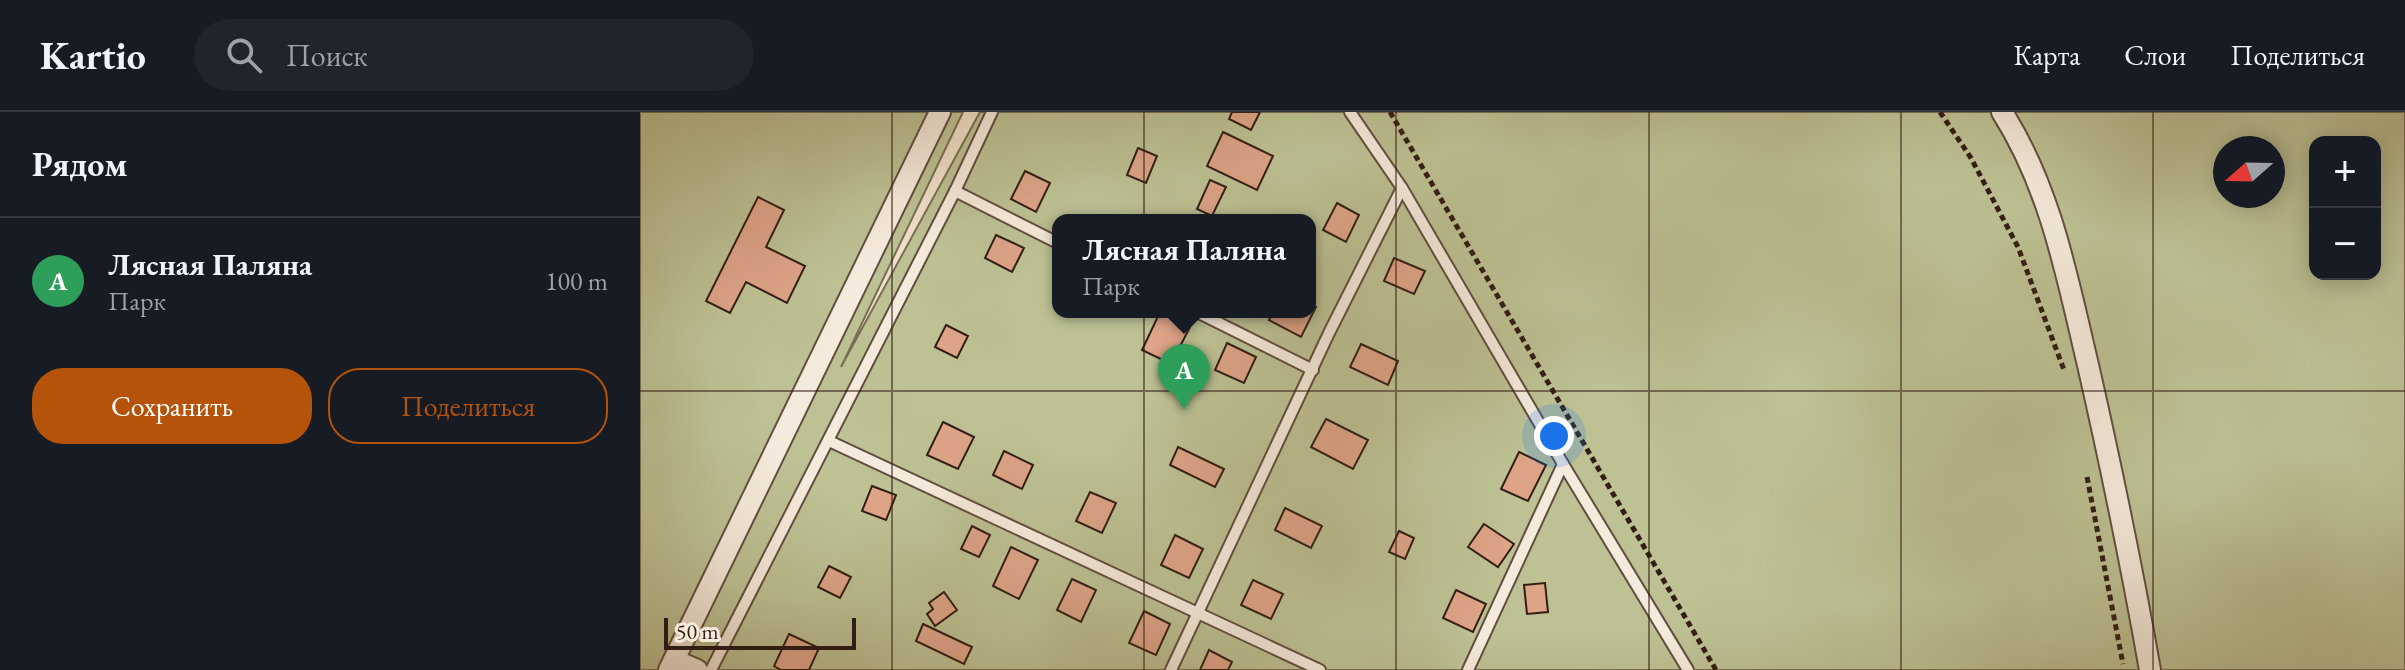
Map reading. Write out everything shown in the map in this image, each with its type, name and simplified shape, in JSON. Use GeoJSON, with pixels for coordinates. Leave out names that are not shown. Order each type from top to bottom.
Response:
{"type":"FeatureCollection","features":[{"type":"Feature","properties":{"kind":"street"},"geometry":{"type":"LineString","coordinates":[[697,670],[671,665],[940,112]]}},
{"type":"Feature","properties":{"kind":"street"},"geometry":{"type":"LineString","coordinates":[[2002,112],[2036,173],[2059,241],[2103,432],[2150,670]]}},
{"type":"Feature","properties":{"kind":"lane"},"geometry":{"type":"LineString","coordinates":[[711,670],[955,191],[992,112]]}},
{"type":"Feature","properties":{"kind":"lane"},"geometry":{"type":"LineString","coordinates":[[1350,112],[1402,188],[1688,670]]}},
{"type":"Feature","properties":{"kind":"lane"},"geometry":{"type":"LineString","coordinates":[[1171,670],[1402,188]]}},
{"type":"Feature","properties":{"kind":"lane"},"geometry":{"type":"LineString","coordinates":[[955,191],[1052,240]]}},
{"type":"Feature","properties":{"kind":"lane"},"geometry":{"type":"LineString","coordinates":[[1209,318],[1313,370]]}},
{"type":"Feature","properties":{"kind":"lane"},"geometry":{"type":"LineString","coordinates":[[829,441],[1320,670]]}},
{"type":"Feature","properties":{"kind":"lane"},"geometry":{"type":"LineString","coordinates":[[1468,670],[1563,464]]}},
{"type":"Feature","properties":{"kind":"path"},"geometry":{"type":"LineString","coordinates":[[1390,112],[1716,670]]}},
{"type":"Feature","properties":{"kind":"path"},"geometry":{"type":"LineString","coordinates":[[1940,112],[1971,158],[2018,247],[2068,382]]}},
{"type":"Feature","properties":{"kind":"path"},"geometry":{"type":"LineString","coordinates":[[2086,473],[2124,670]]}},
{"type":"Feature","properties":{"kind":"green space"},"geometry":{"type":"Polygon","coordinates":[[[640,112],[963,112],[841,367],[980,112],[2405,112],[2405,670],[640,670],[640,112]]]}},
{"type":"Feature","properties":{"kind":"building"},"geometry":{"type":"Polygon","coordinates":[[[1232,112],[1260,112],[1251,130],[1229,119],[1232,112]]]}},
{"type":"Feature","properties":{"kind":"building"},"geometry":{"type":"Polygon","coordinates":[[[1223,132],[1273,156],[1257,190],[1207,166],[1223,132]]]}},
{"type":"Feature","properties":{"kind":"building"},"geometry":{"type":"Polygon","coordinates":[[[1138,148],[1157,156],[1146,183],[1127,175],[1138,148]]]}},
{"type":"Feature","properties":{"kind":"building"},"geometry":{"type":"Polygon","coordinates":[[[1025,171],[1050,183],[1036,212],[1011,199],[1025,171]]]}},
{"type":"Feature","properties":{"kind":"building"},"geometry":{"type":"Polygon","coordinates":[[[1210,180],[1226,187],[1213,214],[1197,209],[1210,180]]]}},
{"type":"Feature","properties":{"kind":"building"},"geometry":{"type":"Polygon","coordinates":[[[758,197],[784,210],[766,247],[805,266],[787,303],[746,282],[730,313],[706,301],[758,197]]]}},
{"type":"Feature","properties":{"kind":"building"},"geometry":{"type":"Polygon","coordinates":[[[1337,203],[1359,215],[1346,242],[1323,230],[1337,203]]]}},
{"type":"Feature","properties":{"kind":"building"},"geometry":{"type":"Polygon","coordinates":[[[996,235],[1024,248],[1012,272],[985,258],[996,235]]]}},
{"type":"Feature","properties":{"kind":"building"},"geometry":{"type":"Polygon","coordinates":[[[1394,258],[1425,271],[1414,294],[1384,281],[1394,258]]]}},
{"type":"Feature","properties":{"kind":"building"},"geometry":{"type":"Polygon","coordinates":[[[1157,318],[1172,318],[1190,327],[1171,364],[1142,350],[1157,318]]]}},
{"type":"Feature","properties":{"kind":"building"},"geometry":{"type":"Polygon","coordinates":[[[1270,318],[1310,318],[1301,337],[1270,318]]]}},
{"type":"Feature","properties":{"kind":"building"},"geometry":{"type":"Polygon","coordinates":[[[946,325],[968,336],[957,358],[935,347],[946,325]]]}},
{"type":"Feature","properties":{"kind":"building"},"geometry":{"type":"Polygon","coordinates":[[[1227,343],[1256,357],[1244,383],[1215,370],[1227,343]]]}},
{"type":"Feature","properties":{"kind":"building"},"geometry":{"type":"Polygon","coordinates":[[[1361,344],[1398,361],[1388,385],[1350,367],[1361,344]]]}},
{"type":"Feature","properties":{"kind":"building"},"geometry":{"type":"Polygon","coordinates":[[[1326,419],[1368,440],[1353,469],[1311,447],[1326,419]]]}},
{"type":"Feature","properties":{"kind":"building"},"geometry":{"type":"Polygon","coordinates":[[[943,422],[974,437],[958,469],[927,455],[943,422]]]}},
{"type":"Feature","properties":{"kind":"building"},"geometry":{"type":"Polygon","coordinates":[[[1178,447],[1224,469],[1215,487],[1170,465],[1178,447]]]}},
{"type":"Feature","properties":{"kind":"building"},"geometry":{"type":"Polygon","coordinates":[[[1004,451],[1033,465],[1022,489],[993,475],[1004,451]]]}},
{"type":"Feature","properties":{"kind":"building"},"geometry":{"type":"Polygon","coordinates":[[[1519,452],[1546,465],[1528,501],[1501,489],[1519,452]]]}},
{"type":"Feature","properties":{"kind":"building"},"geometry":{"type":"Polygon","coordinates":[[[872,486],[896,495],[886,520],[862,511],[872,486]]]}},
{"type":"Feature","properties":{"kind":"building"},"geometry":{"type":"Polygon","coordinates":[[[1090,492],[1116,503],[1102,533],[1076,521],[1090,492]]]}},
{"type":"Feature","properties":{"kind":"building"},"geometry":{"type":"Polygon","coordinates":[[[1285,508],[1322,526],[1311,548],[1275,530],[1285,508]]]}},
{"type":"Feature","properties":{"kind":"building"},"geometry":{"type":"Polygon","coordinates":[[[1484,524],[1514,544],[1498,567],[1468,547],[1484,524]]]}},
{"type":"Feature","properties":{"kind":"building"},"geometry":{"type":"Polygon","coordinates":[[[972,526],[990,535],[979,557],[961,549],[972,526]]]}},
{"type":"Feature","properties":{"kind":"building"},"geometry":{"type":"Polygon","coordinates":[[[1399,531],[1414,538],[1405,559],[1389,552],[1399,531]]]}},
{"type":"Feature","properties":{"kind":"building"},"geometry":{"type":"Polygon","coordinates":[[[1175,535],[1203,549],[1189,578],[1161,565],[1175,535]]]}},
{"type":"Feature","properties":{"kind":"building"},"geometry":{"type":"Polygon","coordinates":[[[1011,547],[1038,560],[1019,599],[993,586],[1011,547]]]}},
{"type":"Feature","properties":{"kind":"building"},"geometry":{"type":"Polygon","coordinates":[[[829,566],[851,577],[840,598],[818,587],[829,566]]]}},
{"type":"Feature","properties":{"kind":"building"},"geometry":{"type":"Polygon","coordinates":[[[1072,579],[1096,590],[1081,622],[1057,610],[1072,579]]]}},
{"type":"Feature","properties":{"kind":"building"},"geometry":{"type":"Polygon","coordinates":[[[1253,580],[1283,594],[1271,619],[1241,605],[1253,580]]]}},
{"type":"Feature","properties":{"kind":"building"},"geometry":{"type":"Polygon","coordinates":[[[1545,583],[1548,612],[1527,614],[1524,585],[1545,583]]]}},
{"type":"Feature","properties":{"kind":"building"},"geometry":{"type":"Polygon","coordinates":[[[1456,590],[1486,604],[1473,632],[1443,618],[1456,590]]]}},
{"type":"Feature","properties":{"kind":"building"},"geometry":{"type":"Polygon","coordinates":[[[944,592],[957,610],[935,626],[927,614],[933,609],[929,603],[944,592]]]}},
{"type":"Feature","properties":{"kind":"building"},"geometry":{"type":"Polygon","coordinates":[[[1144,611],[1170,624],[1156,655],[1129,643],[1144,611]]]}},
{"type":"Feature","properties":{"kind":"building"},"geometry":{"type":"Polygon","coordinates":[[[923,624],[972,647],[964,664],[916,641],[923,624]]]}},
{"type":"Feature","properties":{"kind":"building"},"geometry":{"type":"Polygon","coordinates":[[[789,634],[819,648],[809,670],[781,670],[774,666],[789,634]]]}},
{"type":"Feature","properties":{"kind":"building"},"geometry":{"type":"Polygon","coordinates":[[[1209,650],[1232,662],[1228,670],[1200,670],[1209,650]]]}},
{"type":"Feature","properties":{"kind":"place","name":"Лясная Паляна"},"geometry":{"type":"Point","coordinates":[1184,410]}}]}
